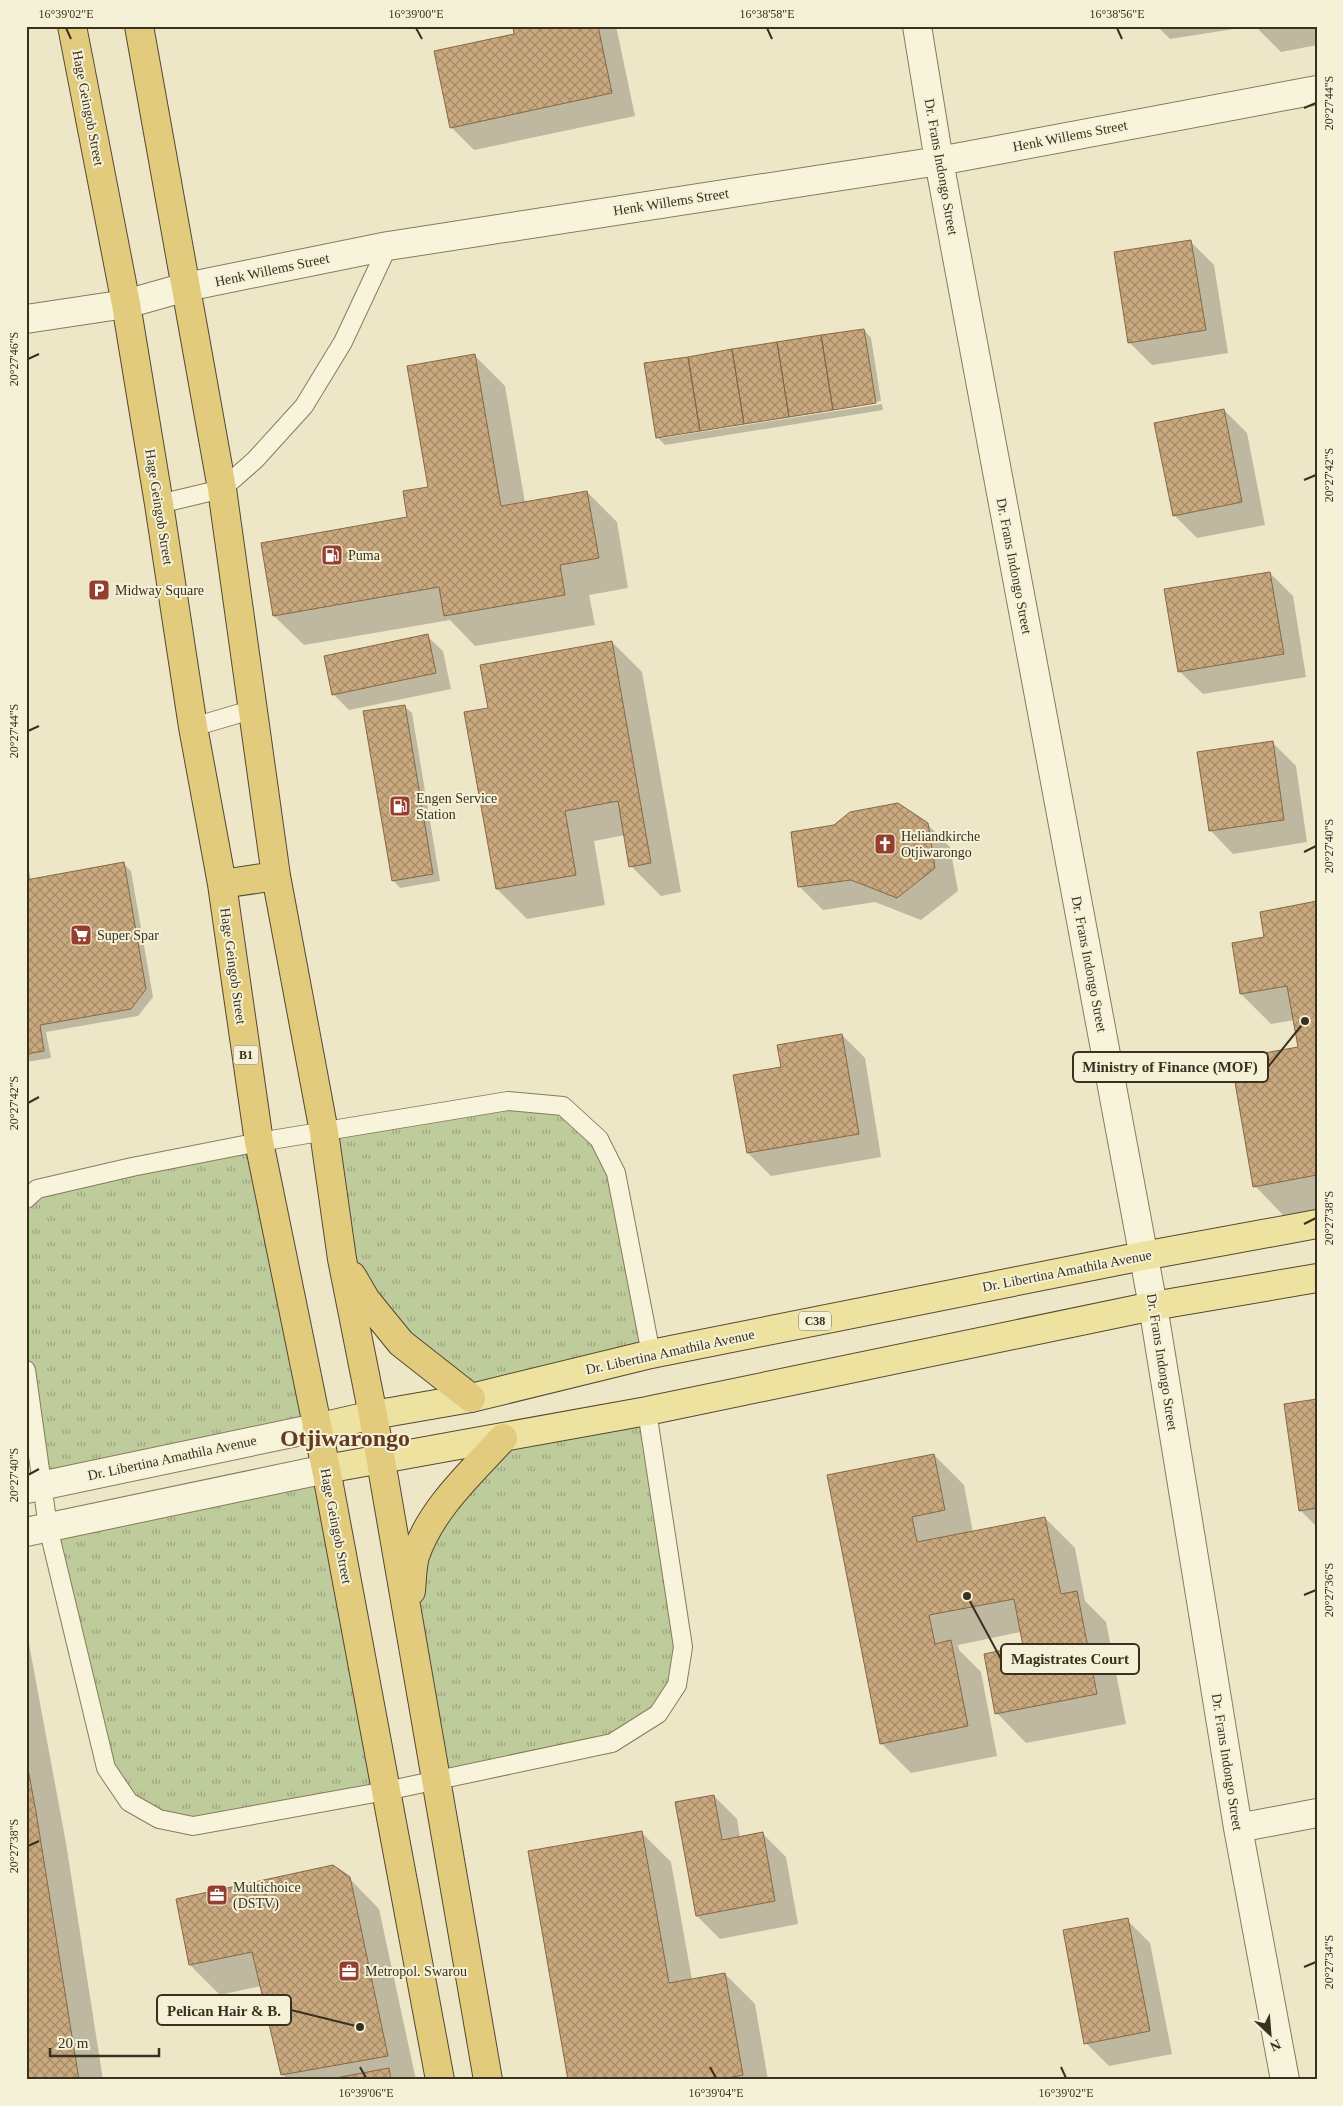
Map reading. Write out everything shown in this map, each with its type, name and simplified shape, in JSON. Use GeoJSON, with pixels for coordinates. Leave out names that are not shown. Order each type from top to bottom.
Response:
{"type":"FeatureCollection","features":[{"type":"Feature","properties":{"kind":"highway","name":"Hage Geingob Street"},"geometry":{"type":"LineString","coordinates":[[72,26],[126,304],[159,504],[192,727],[222,884],[259,1142],[316,1428],[326,1469],[440,2080]]}},
{"type":"Feature","properties":{"kind":"highway"},"geometry":{"type":"LineString","coordinates":[[139,26],[222,489],[251,710],[276,876],[324,1132],[342,1260],[373,1415],[488,2080]]}},
{"type":"Feature","properties":{"kind":"highway"},"geometry":{"type":"LineString","coordinates":[[222,884],[276,876]]}},
{"type":"Feature","properties":{"kind":"highway"},"geometry":{"type":"LineString","coordinates":[[342,1260],[366,1300],[401,1343],[471,1398]]}},
{"type":"Feature","properties":{"kind":"highway"},"geometry":{"type":"LineString","coordinates":[[408,1626],[415,1558],[427,1529],[441,1506],[502,1438]]}},
{"type":"Feature","properties":{"kind":"main road","name":"Dr. Libertina Amathila Avenue"},"geometry":{"type":"LineString","coordinates":[[316,1428],[373,1415],[471,1398],[651,1354],[1143,1256],[1317,1224]]}},
{"type":"Feature","properties":{"kind":"main road"},"geometry":{"type":"LineString","coordinates":[[326,1469],[647,1411],[1153,1306],[1317,1278]]}},
{"type":"Feature","properties":{"kind":"street","name":"Dr. Frans Indongo Street"},"geometry":{"type":"LineString","coordinates":[[917,26],[939,161],[1153,1306],[1238,1828],[1285,2080]]}},
{"type":"Feature","properties":{"kind":"street","name":"Henk Willems Street"},"geometry":{"type":"LineString","coordinates":[[26,319],[126,304],[186,287],[388,246],[939,161],[1317,90]]}},
{"type":"Feature","properties":{"kind":"street","name":"Dr. Libertina Amathila Avenue"},"geometry":{"type":"LineString","coordinates":[[34,1487],[316,1428]]}},
{"type":"Feature","properties":{"kind":"street"},"geometry":{"type":"LineString","coordinates":[[37,1530],[326,1469]]}},
{"type":"Feature","properties":{"kind":"street"},"geometry":{"type":"LineString","coordinates":[[1238,1828],[1317,1813]]}},
{"type":"Feature","properties":{"kind":"lane"},"geometry":{"type":"LineString","coordinates":[[159,504],[222,489],[255,460],[304,406],[343,342],[388,246]]}},
{"type":"Feature","properties":{"kind":"lane"},"geometry":{"type":"LineString","coordinates":[[192,727],[251,710]]}},
{"type":"Feature","properties":{"kind":"lane"},"geometry":{"type":"LineString","coordinates":[[26,1199],[37,1189],[132,1167],[259,1142],[508,1101],[563,1106],[599,1138],[616,1173],[651,1354]]}},
{"type":"Feature","properties":{"kind":"lane"},"geometry":{"type":"LineString","coordinates":[[26,1371],[37,1530],[106,1768],[129,1802],[159,1819],[193,1826],[386,1792],[612,1743],[658,1714],[677,1685],[683,1647],[647,1411]]}},
{"type":"Feature","properties":{"kind":"green space"},"geometry":{"type":"Polygon","coordinates":[[[508,1101],[563,1106],[599,1139],[651,1354],[471,1398],[366,1300],[324,1132],[508,1101]]]}},
{"type":"Feature","properties":{"kind":"green space"},"geometry":{"type":"Polygon","coordinates":[[[259,1142],[316,1428],[41,1486],[26,1370],[26,1199],[259,1142]]]}},
{"type":"Feature","properties":{"kind":"green space"},"geometry":{"type":"Polygon","coordinates":[[[647,1411],[683,1647],[658,1714],[612,1743],[437,1781],[415,1557],[503,1438],[647,1411]]]}},
{"type":"Feature","properties":{"kind":"green space"},"geometry":{"type":"Polygon","coordinates":[[[326,1469],[386,1791],[193,1826],[159,1819],[106,1768],[48,1527],[326,1469]]]}},
{"type":"Feature","properties":{"kind":"building"},"geometry":{"type":"Polygon","coordinates":[[[513,26],[598,26],[612,93],[450,128],[434,51],[514,34],[513,26]]]}},
{"type":"Feature","properties":{"kind":"building"},"geometry":{"type":"Polygon","coordinates":[[[1191,240],[1206,330],[1128,343],[1114,252],[1191,240]]]}},
{"type":"Feature","properties":{"kind":"building"},"geometry":{"type":"Polygon","coordinates":[[[864,329],[876,403],[833,410],[821,335],[864,329]]]}},
{"type":"Feature","properties":{"kind":"building"},"geometry":{"type":"Polygon","coordinates":[[[821,335],[833,410],[789,417],[777,342],[821,335]]]}},
{"type":"Feature","properties":{"kind":"building"},"geometry":{"type":"Polygon","coordinates":[[[777,342],[789,417],[744,424],[732,349],[777,342]]]}},
{"type":"Feature","properties":{"kind":"building"},"geometry":{"type":"Polygon","coordinates":[[[732,349],[744,424],[700,431],[688,357],[732,349]]]}},
{"type":"Feature","properties":{"kind":"building"},"geometry":{"type":"Polygon","coordinates":[[[475,354],[501,506],[587,491],[599,558],[560,565],[565,595],[444,616],[439,587],[273,616],[261,543],[407,517],[403,491],[428,487],[407,366],[475,354]]]}},
{"type":"Feature","properties":{"kind":"building"},"geometry":{"type":"Polygon","coordinates":[[[688,357],[700,431],[656,438],[644,363],[688,357]]]}},
{"type":"Feature","properties":{"kind":"building"},"geometry":{"type":"Polygon","coordinates":[[[1224,409],[1242,502],[1173,516],[1154,423],[1224,409]]]}},
{"type":"Feature","properties":{"kind":"building"},"geometry":{"type":"Polygon","coordinates":[[[1270,572],[1284,654],[1178,672],[1164,589],[1270,572]]]}},
{"type":"Feature","properties":{"kind":"building"},"geometry":{"type":"Polygon","coordinates":[[[428,634],[436,673],[332,695],[324,656],[428,634]]]}},
{"type":"Feature","properties":{"kind":"building"},"geometry":{"type":"Polygon","coordinates":[[[612,641],[651,863],[629,867],[618,801],[565,811],[576,875],[496,889],[464,712],[488,708],[480,665],[612,641]]]}},
{"type":"Feature","properties":{"kind":"building"},"geometry":{"type":"Polygon","coordinates":[[[405,705],[433,874],[392,881],[363,711],[405,705]]]}},
{"type":"Feature","properties":{"kind":"building"},"geometry":{"type":"Polygon","coordinates":[[[1273,741],[1284,820],[1209,831],[1197,752],[1273,741]]]}},
{"type":"Feature","properties":{"kind":"building"},"geometry":{"type":"Polygon","coordinates":[[[898,803],[928,823],[935,868],[897,898],[851,880],[798,887],[791,832],[834,825],[850,812],[898,803]]]}},
{"type":"Feature","properties":{"kind":"building","name":"Super Spar"},"geometry":{"type":"Polygon","coordinates":[[[124,862],[146,989],[131,1009],[40,1025],[44,1051],[26,1054],[26,880],[124,862]]]}},
{"type":"Feature","properties":{"kind":"building"},"geometry":{"type":"Polygon","coordinates":[[[1317,901],[1317,1175],[1253,1187],[1231,1059],[1298,1047],[1287,986],[1240,994],[1232,943],[1264,937],[1260,912],[1317,901]]]}},
{"type":"Feature","properties":{"kind":"building"},"geometry":{"type":"Polygon","coordinates":[[[842,1034],[859,1134],[747,1153],[733,1075],[781,1067],[777,1045],[842,1034]]]}},
{"type":"Feature","properties":{"kind":"building"},"geometry":{"type":"Polygon","coordinates":[[[1317,1399],[1317,1508],[1299,1511],[1284,1404],[1317,1399]]]}},
{"type":"Feature","properties":{"kind":"building"},"geometry":{"type":"Polygon","coordinates":[[[934,1454],[945,1510],[912,1517],[917,1542],[1045,1517],[1061,1594],[1077,1591],[1097,1694],[995,1714],[984,1654],[1023,1646],[1014,1599],[929,1615],[935,1644],[951,1640],[968,1726],[880,1744],[827,1475],[934,1454]]]}},
{"type":"Feature","properties":{"kind":"building"},"geometry":{"type":"Polygon","coordinates":[[[26,1758],[36,1812],[79,2080],[26,2080],[26,1758]]]}},
{"type":"Feature","properties":{"kind":"building"},"geometry":{"type":"Polygon","coordinates":[[[714,1795],[722,1840],[763,1832],[775,1901],[696,1916],[675,1802],[714,1795]]]}},
{"type":"Feature","properties":{"kind":"building"},"geometry":{"type":"Polygon","coordinates":[[[642,1831],[669,1983],[725,1973],[743,2075],[717,2080],[568,2080],[528,1851],[642,1831]]]}},
{"type":"Feature","properties":{"kind":"building"},"geometry":{"type":"Polygon","coordinates":[[[333,1865],[350,1877],[388,2056],[281,2075],[252,1952],[189,1965],[176,1899],[333,1865]]]}},
{"type":"Feature","properties":{"kind":"building"},"geometry":{"type":"Polygon","coordinates":[[[1128,1918],[1150,2031],[1084,2044],[1063,1930],[1128,1918]]]}},
{"type":"Feature","properties":{"kind":"building"},"geometry":{"type":"Polygon","coordinates":[[[389,2068],[391,2080],[325,2080],[389,2068]]]}},
{"type":"Feature","properties":{"kind":"place","name":"Puma"},"geometry":{"type":"Point","coordinates":[332,555]}},
{"type":"Feature","properties":{"kind":"place","name":"Midway Square"},"geometry":{"type":"Point","coordinates":[99,590]}},
{"type":"Feature","properties":{"kind":"place","name":"Engen Service Station"},"geometry":{"type":"Point","coordinates":[400,806]}},
{"type":"Feature","properties":{"kind":"place","name":"Heliandkirche Otjiwarongo"},"geometry":{"type":"Point","coordinates":[885,844]}},
{"type":"Feature","properties":{"kind":"place","name":"Super Spar"},"geometry":{"type":"Point","coordinates":[81,935]}},
{"type":"Feature","properties":{"kind":"place","name":"Ministry of Finance (MOF)"},"geometry":{"type":"Point","coordinates":[1305,1021]}},
{"type":"Feature","properties":{"kind":"place","name":"Magistrates Court"},"geometry":{"type":"Point","coordinates":[967,1596]}},
{"type":"Feature","properties":{"kind":"place","name":"Multichoice (DSTV)"},"geometry":{"type":"Point","coordinates":[217,1895]}},
{"type":"Feature","properties":{"kind":"place","name":"Metropol. Swarou"},"geometry":{"type":"Point","coordinates":[349,1971]}},
{"type":"Feature","properties":{"kind":"place","name":"Pelican Hair & B."},"geometry":{"type":"Point","coordinates":[360,2027]}},
{"type":"Feature","properties":{"kind":"district","name":"Otjiwarongo"},"geometry":{"type":"Point","coordinates":[345,1438]}}]}
